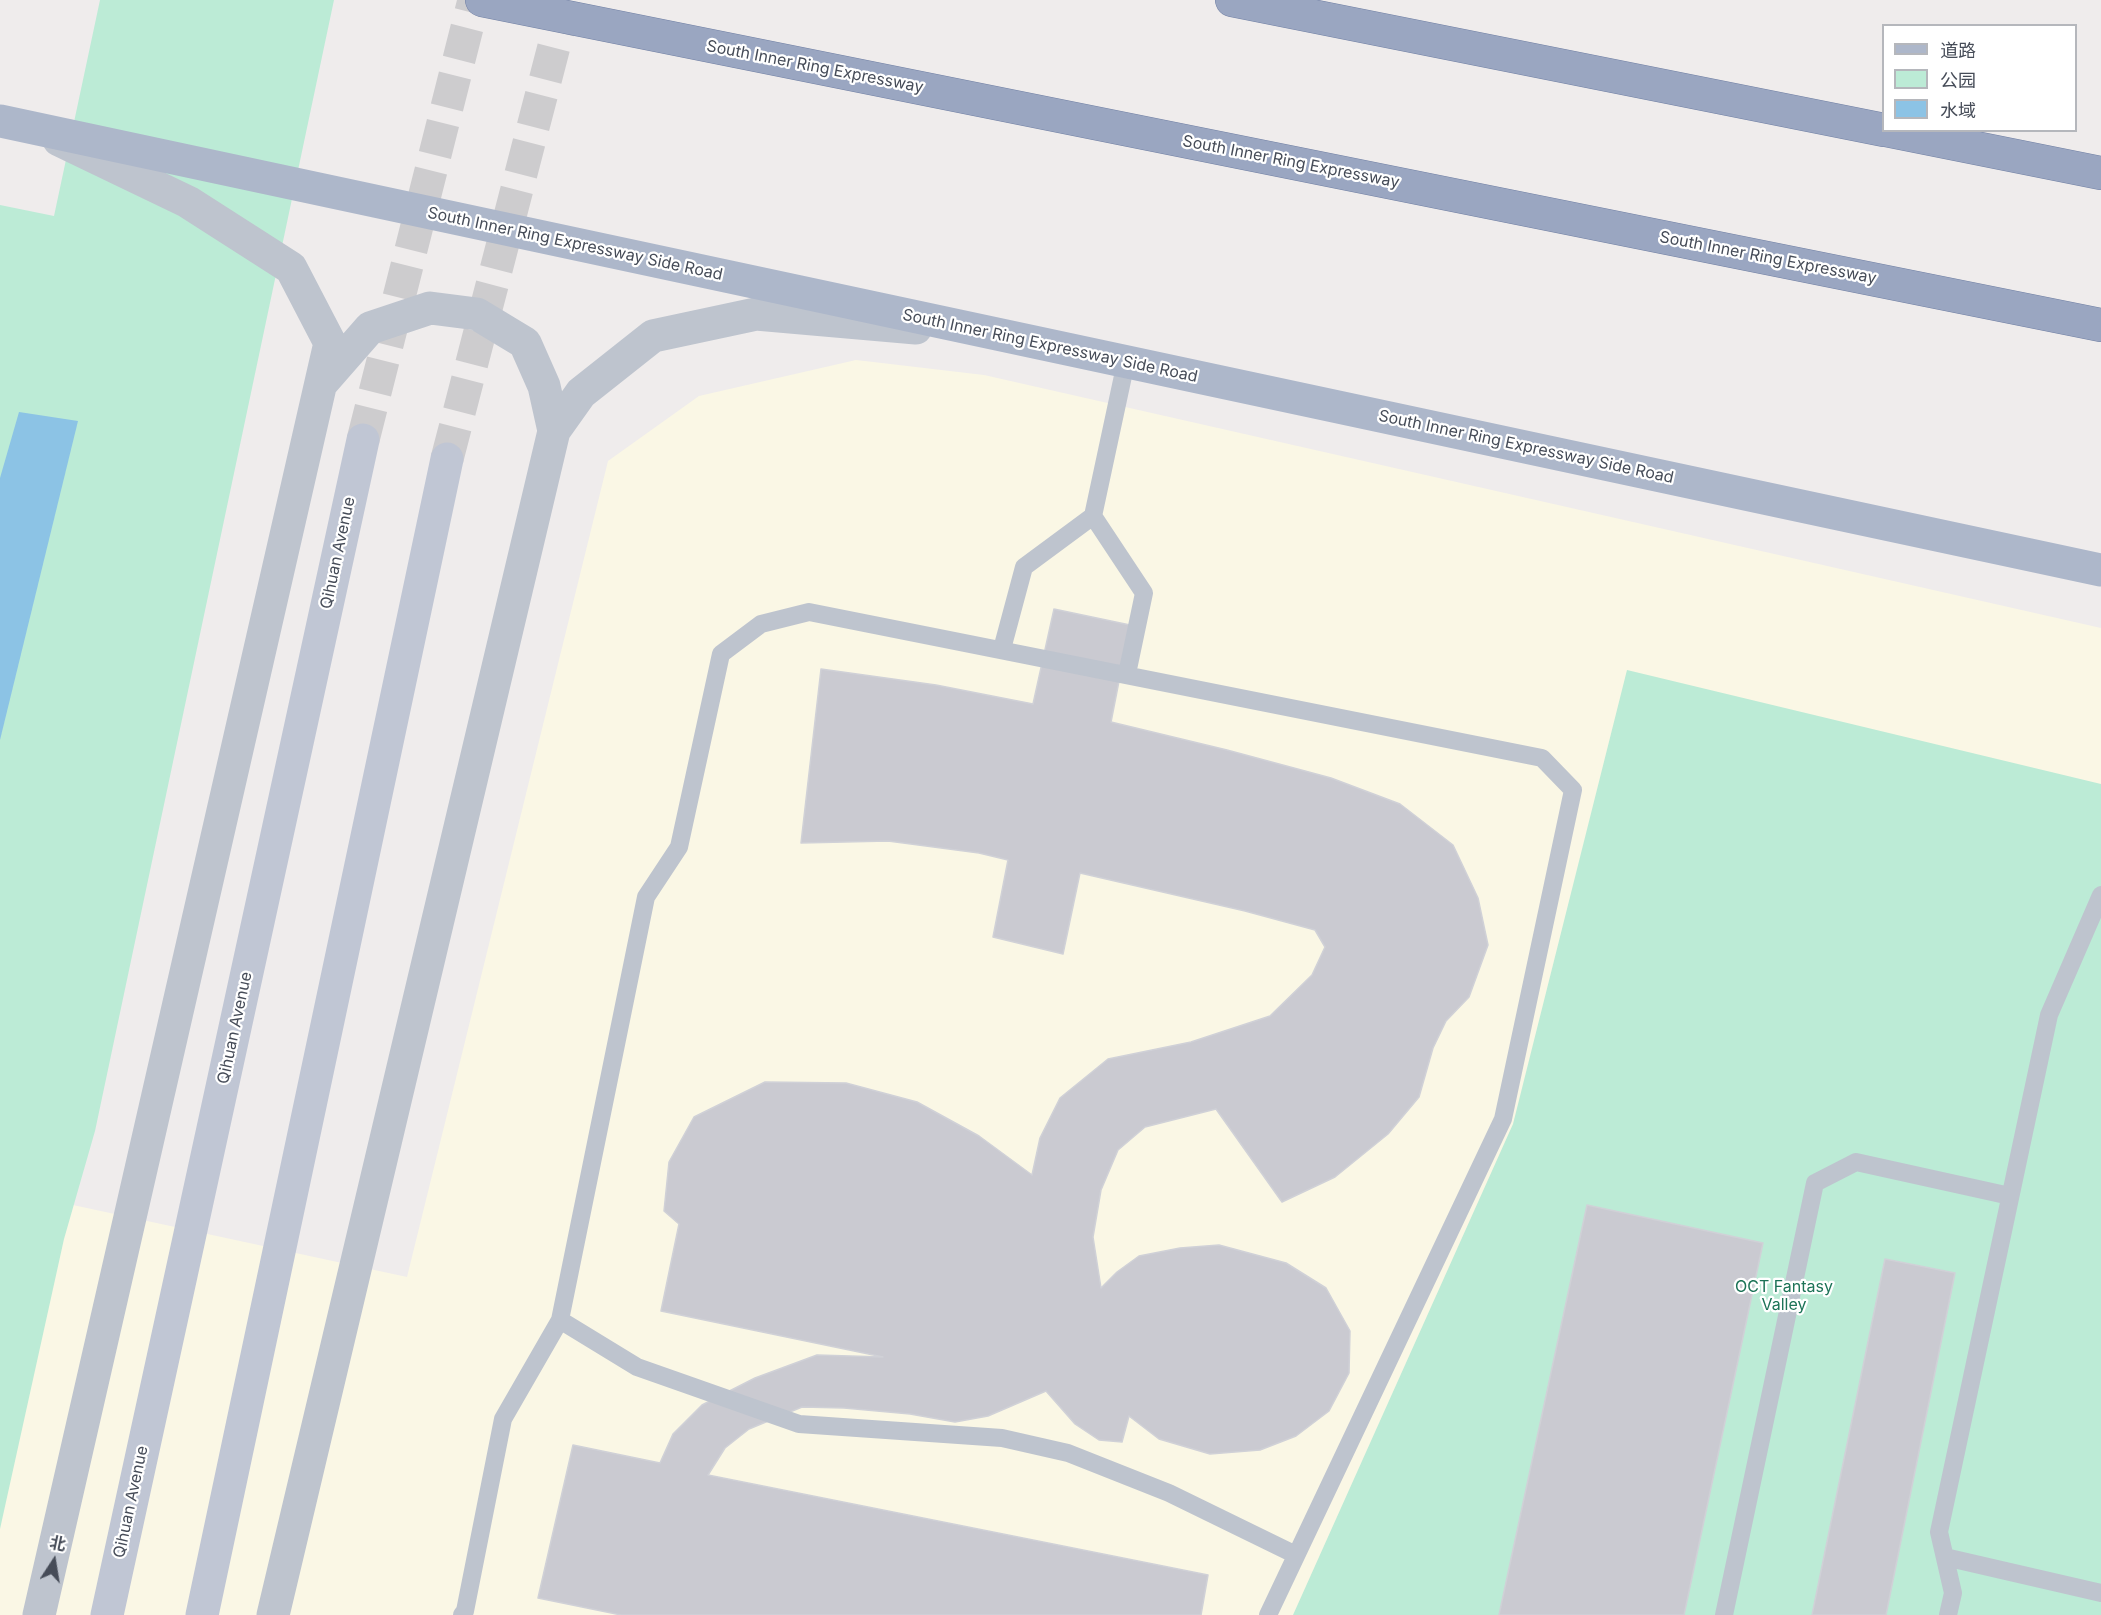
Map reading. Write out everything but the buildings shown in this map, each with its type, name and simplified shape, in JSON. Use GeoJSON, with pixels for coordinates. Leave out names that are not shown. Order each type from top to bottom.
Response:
{"type":"FeatureCollection","features":[{"type":"Feature","properties":{"kind":"highway","name":"South Inner Ring Expressway"},"geometry":{"type":"LineString","coordinates":[[482,0],[2101,325]]}},
{"type":"Feature","properties":{"kind":"highway"},"geometry":{"type":"LineString","coordinates":[[1232,0],[1882,129]]}},
{"type":"Feature","properties":{"kind":"highway"},"geometry":{"type":"LineString","coordinates":[[1895,132],[2101,173]]}},
{"type":"Feature","properties":{"kind":"main road","name":"South Inner Ring Expressway Side Road"},"geometry":{"type":"LineString","coordinates":[[0,121],[2101,570]]}},
{"type":"Feature","properties":{"kind":"main road","name":"Qihuan Avenue"},"geometry":{"type":"LineString","coordinates":[[107,1615],[363,440]]}},
{"type":"Feature","properties":{"kind":"main road"},"geometry":{"type":"LineString","coordinates":[[202,1615],[447,459]]}},
{"type":"Feature","properties":{"kind":"street"},"geometry":{"type":"LineString","coordinates":[[33,128],[188,202],[291,268],[330,343],[39,1615]]}},
{"type":"Feature","properties":{"kind":"street"},"geometry":{"type":"LineString","coordinates":[[320,385],[370,328],[430,308],[477,314],[525,343],[544,386],[554,431]]}},
{"type":"Feature","properties":{"kind":"street"},"geometry":{"type":"LineString","coordinates":[[273,1615],[554,431],[581,393],[653,336],[756,314],[1007,336]]}},
{"type":"Feature","properties":{"kind":"lane"},"geometry":{"type":"LineString","coordinates":[[1002,649],[1024,567],[1093,516],[1126,362]]}},
{"type":"Feature","properties":{"kind":"lane"},"geometry":{"type":"LineString","coordinates":[[1093,516],[1144,593],[1127,674]]}},
{"type":"Feature","properties":{"kind":"lane"},"geometry":{"type":"LineString","coordinates":[[465,1614],[503,1419],[560,1320],[646,897],[679,847],[721,654],[761,624],[809,612],[1542,758],[1573,790],[1503,1119],[1268,1615]]}},
{"type":"Feature","properties":{"kind":"lane"},"geometry":{"type":"LineString","coordinates":[[1948,1615],[1953,1593],[1939,1532],[2010,1196],[2049,1016],[2101,895]]}},
{"type":"Feature","properties":{"kind":"lane"},"geometry":{"type":"LineString","coordinates":[[1724,1615],[1815,1183],[1856,1162],[2010,1196]]}},
{"type":"Feature","properties":{"kind":"lane"},"geometry":{"type":"LineString","coordinates":[[560,1320],[637,1367],[799,1424],[1002,1438],[1068,1453],[1169,1493],[1296,1556]]}},
{"type":"Feature","properties":{"kind":"lane"},"geometry":{"type":"LineString","coordinates":[[1945,1557],[2101,1593]]}},
{"type":"Feature","properties":{"kind":"shaded area"},"geometry":{"type":"Polygon","coordinates":[[[856,360],[984,375],[2101,628],[2101,1615],[0,1615],[0,1196],[59,1202],[407,1277],[608,461],[699,396],[856,360]]]}},
{"type":"Feature","properties":{"kind":"green space"},"geometry":{"type":"Polygon","coordinates":[[[100,0],[334,0],[95,1131],[64,1239],[0,1529],[0,205],[54,216],[100,0]]]}},
{"type":"Feature","properties":{"kind":"green space","name":"OCT Fantasy Valley"},"geometry":{"type":"Polygon","coordinates":[[[1627,670],[2101,784],[2101,1615],[1293,1615],[1513,1124],[1627,670]]]}},
{"type":"Feature","properties":{"kind":"water"},"geometry":{"type":"Polygon","coordinates":[[[19,412],[78,421],[0,740],[0,478],[19,412]]]}},
{"type":"Feature","properties":{"kind":"tunnel"},"geometry":{"type":"LineString","coordinates":[[363,440],[474,0]]}},
{"type":"Feature","properties":{"kind":"tunnel"},"geometry":{"type":"LineString","coordinates":[[447,459],[566,0]]}}]}
